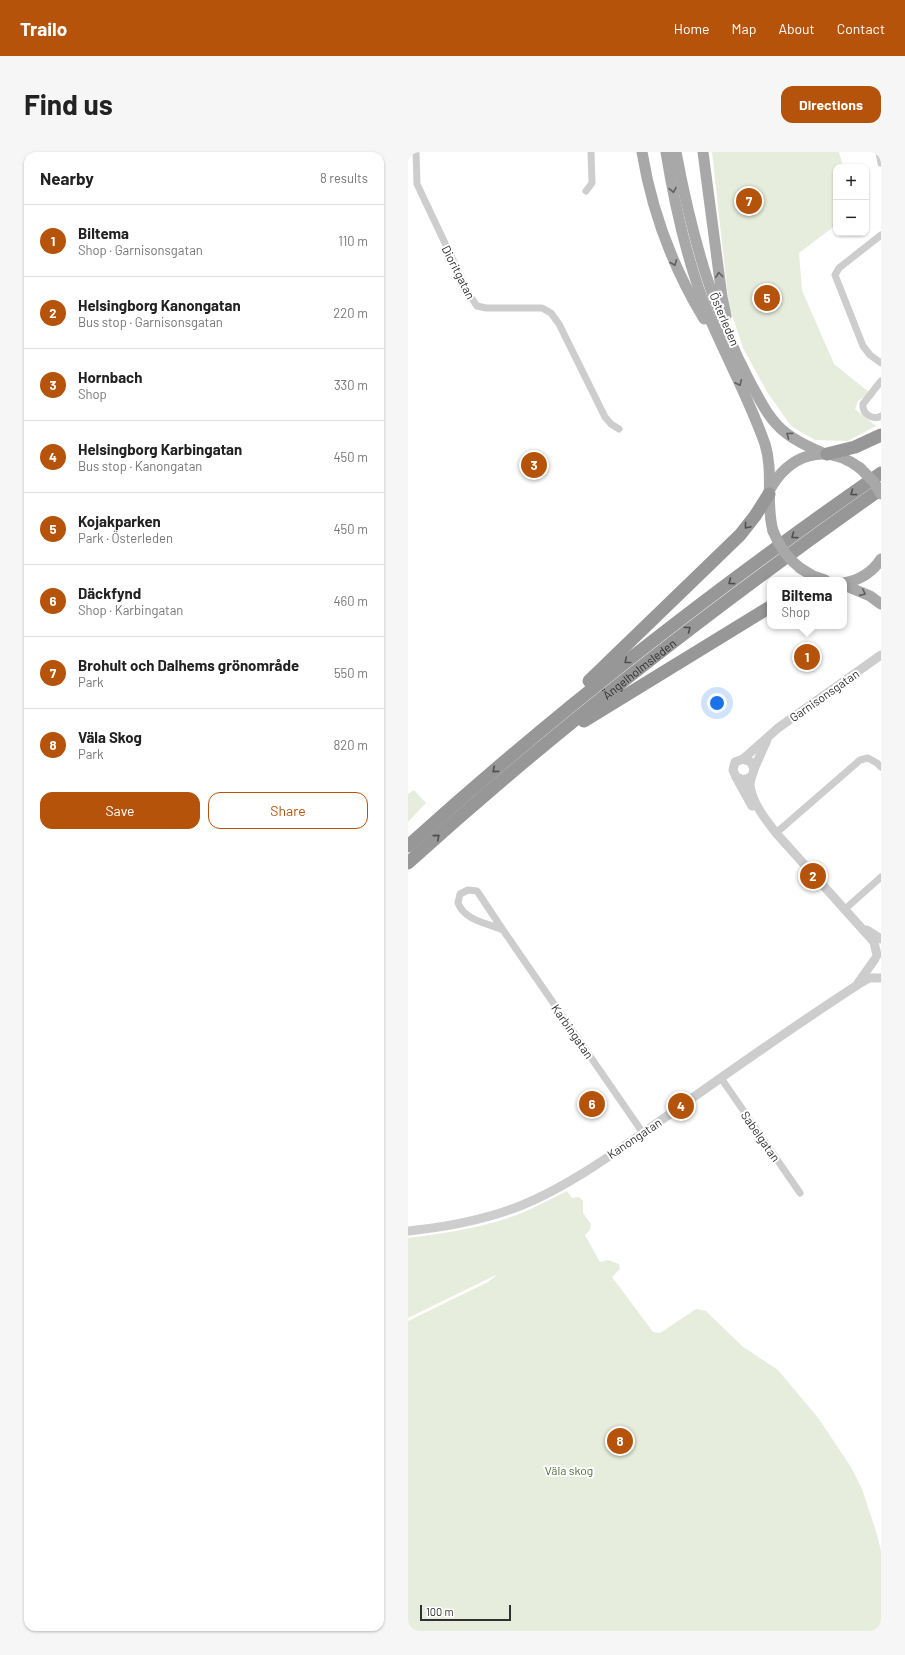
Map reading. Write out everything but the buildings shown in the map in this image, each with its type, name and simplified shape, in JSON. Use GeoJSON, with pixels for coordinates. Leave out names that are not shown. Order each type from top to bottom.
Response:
{"type":"FeatureCollection","features":[{"type":"Feature","properties":{"kind":"highway"},"geometry":{"type":"LineString","coordinates":[[825,453],[855,447],[881,435]]}},
{"type":"Feature","properties":{"kind":"highway","name":"Ängelholmsleden"},"geometry":{"type":"LineString","coordinates":[[408,846],[554,720],[662,634],[747,569],[881,473]]}},
{"type":"Feature","properties":{"kind":"highway","name":"Ängelholmsleden"},"geometry":{"type":"LineString","coordinates":[[408,863],[539,749],[684,632],[881,489]]}},
{"type":"Feature","properties":{"kind":"highway"},"geometry":{"type":"LineString","coordinates":[[510,757],[531,733],[607,665],[740,535],[755,516],[769,493]]}},
{"type":"Feature","properties":{"kind":"highway"},"geometry":{"type":"LineString","coordinates":[[539,749],[767,610]]}},
{"type":"Feature","properties":{"kind":"main road"},"geometry":{"type":"LineString","coordinates":[[642,152],[652,200],[670,252],[691,297],[724,351]]}},
{"type":"Feature","properties":{"kind":"main road","name":"Österleden"},"geometry":{"type":"LineString","coordinates":[[666,152],[674,196],[688,254],[703,301],[724,351],[748,401],[765,446],[769,463],[769,514],[773,531],[780,547],[786,555],[800,568],[816,577]]}},
{"type":"Feature","properties":{"kind":"main road","name":"Österleden"},"geometry":{"type":"LineString","coordinates":[[676,152],[688,216],[714,300],[740,362],[770,417],[793,438],[825,453],[840,457],[860,468],[873,481],[881,494]]}},
{"type":"Feature","properties":{"kind":"main road"},"geometry":{"type":"LineString","coordinates":[[703,152],[722,297],[730,341]]}},
{"type":"Feature","properties":{"kind":"main road"},"geometry":{"type":"LineString","coordinates":[[769,493],[782,472],[792,463],[806,457],[825,453]]}},
{"type":"Feature","properties":{"kind":"main road"},"geometry":{"type":"LineString","coordinates":[[847,583],[865,575],[875,567],[881,559]]}},
{"type":"Feature","properties":{"kind":"main road"},"geometry":{"type":"LineString","coordinates":[[847,585],[870,596],[881,604]]}},
{"type":"Feature","properties":{"kind":"street","name":"Dioritgatan"},"geometry":{"type":"LineString","coordinates":[[416,152],[417,184],[470,296],[477,306],[486,308],[542,308],[551,313],[559,324],[605,417],[611,424],[620,429]]}},
{"type":"Feature","properties":{"kind":"street"},"geometry":{"type":"LineString","coordinates":[[586,191],[592,183],[591,152]]}},
{"type":"Feature","properties":{"kind":"street"},"geometry":{"type":"LineString","coordinates":[[879,152],[881,163]]}},
{"type":"Feature","properties":{"kind":"street"},"geometry":{"type":"LineString","coordinates":[[881,235],[839,268],[835,275],[863,346],[870,355],[881,363]]}},
{"type":"Feature","properties":{"kind":"street"},"geometry":{"type":"LineString","coordinates":[[881,381],[862,407],[869,416],[877,418],[881,416]]}},
{"type":"Feature","properties":{"kind":"street","name":"Garnisonsgatan"},"geometry":{"type":"LineString","coordinates":[[736,777],[732,770],[733,766],[739,760],[743,759],[758,744],[769,737],[778,728],[881,655]]}},
{"type":"Feature","properties":{"kind":"street","name":"Garnisonsgatan"},"geometry":{"type":"LineString","coordinates":[[752,773],[760,753],[769,737]]}},
{"type":"Feature","properties":{"kind":"street"},"geometry":{"type":"LineString","coordinates":[[776,833],[860,760],[868,758],[881,767]]}},
{"type":"Feature","properties":{"kind":"street"},"geometry":{"type":"LineString","coordinates":[[743,759],[750,762],[752,773],[752,791],[763,816]]}},
{"type":"Feature","properties":{"kind":"street"},"geometry":{"type":"LineString","coordinates":[[736,777],[744,780],[752,773]]}},
{"type":"Feature","properties":{"kind":"street"},"geometry":{"type":"LineString","coordinates":[[736,777],[753,807],[763,816],[776,833],[874,942],[878,954],[876,967],[881,976]]}},
{"type":"Feature","properties":{"kind":"street"},"geometry":{"type":"LineString","coordinates":[[844,910],[881,876]]}},
{"type":"Feature","properties":{"kind":"street","name":"Karbingatan"},"geometry":{"type":"LineString","coordinates":[[503,930],[465,914],[458,903],[460,894],[470,890],[477,891],[643,1133]]}},
{"type":"Feature","properties":{"kind":"street"},"geometry":{"type":"LineString","coordinates":[[856,922],[881,938]]}},
{"type":"Feature","properties":{"kind":"street","name":"Kanongatan"},"geometry":{"type":"LineString","coordinates":[[858,984],[878,954]]}},
{"type":"Feature","properties":{"kind":"street","name":"Kanongatan"},"geometry":{"type":"LineString","coordinates":[[408,1231],[470,1221],[499,1213],[521,1205],[568,1182],[643,1133],[858,984],[869,978],[881,976]]}},
{"type":"Feature","properties":{"kind":"street","name":"Sabelgatan"},"geometry":{"type":"LineString","coordinates":[[721,1078],[800,1193]]}},
{"type":"Feature","properties":{"kind":"green space"},"geometry":{"type":"Polygon","coordinates":[[[712,152],[839,152],[842,164],[833,164],[833,227],[799,253],[802,290],[834,364],[870,393],[858,401],[855,409],[876,426],[848,441],[815,440],[791,426],[767,392],[743,348],[729,306],[712,152]]]}},
{"type":"Feature","properties":{"kind":"green space"},"geometry":{"type":"Polygon","coordinates":[[[414,790],[426,803],[408,822],[408,794],[414,790]]]}},
{"type":"Feature","properties":{"kind":"green space","name":"Väla skog"},"geometry":{"type":"Polygon","coordinates":[[[567,1191],[572,1198],[579,1197],[583,1201],[583,1213],[591,1224],[590,1230],[585,1235],[600,1262],[608,1260],[619,1264],[620,1269],[612,1277],[653,1332],[660,1333],[696,1309],[706,1311],[742,1346],[778,1370],[819,1419],[851,1467],[862,1489],[877,1534],[881,1551],[881,1631],[408,1631],[408,1321],[488,1282],[498,1274],[408,1318],[408,1238],[463,1230],[503,1220],[517,1215],[567,1191]]]}},
{"type":"Feature","properties":{"kind":"place","name":"Brohult och Dalhems grönområde"},"geometry":{"type":"Point","coordinates":[749,201]}},
{"type":"Feature","properties":{"kind":"place","name":"Kojakparken"},"geometry":{"type":"Point","coordinates":[767,298]}},
{"type":"Feature","properties":{"kind":"place","name":"Hornbach"},"geometry":{"type":"Point","coordinates":[534,465]}},
{"type":"Feature","properties":{"kind":"place","name":"Biltema"},"geometry":{"type":"Point","coordinates":[807,657]}},
{"type":"Feature","properties":{"kind":"place","name":"Helsingborg Kanongatan"},"geometry":{"type":"Point","coordinates":[813,876]}},
{"type":"Feature","properties":{"kind":"place","name":"Däckfynd"},"geometry":{"type":"Point","coordinates":[592,1104]}},
{"type":"Feature","properties":{"kind":"place","name":"Helsingborg Karbingatan"},"geometry":{"type":"Point","coordinates":[681,1106]}},
{"type":"Feature","properties":{"kind":"place","name":"Väla Skog"},"geometry":{"type":"Point","coordinates":[620,1441]}}]}
